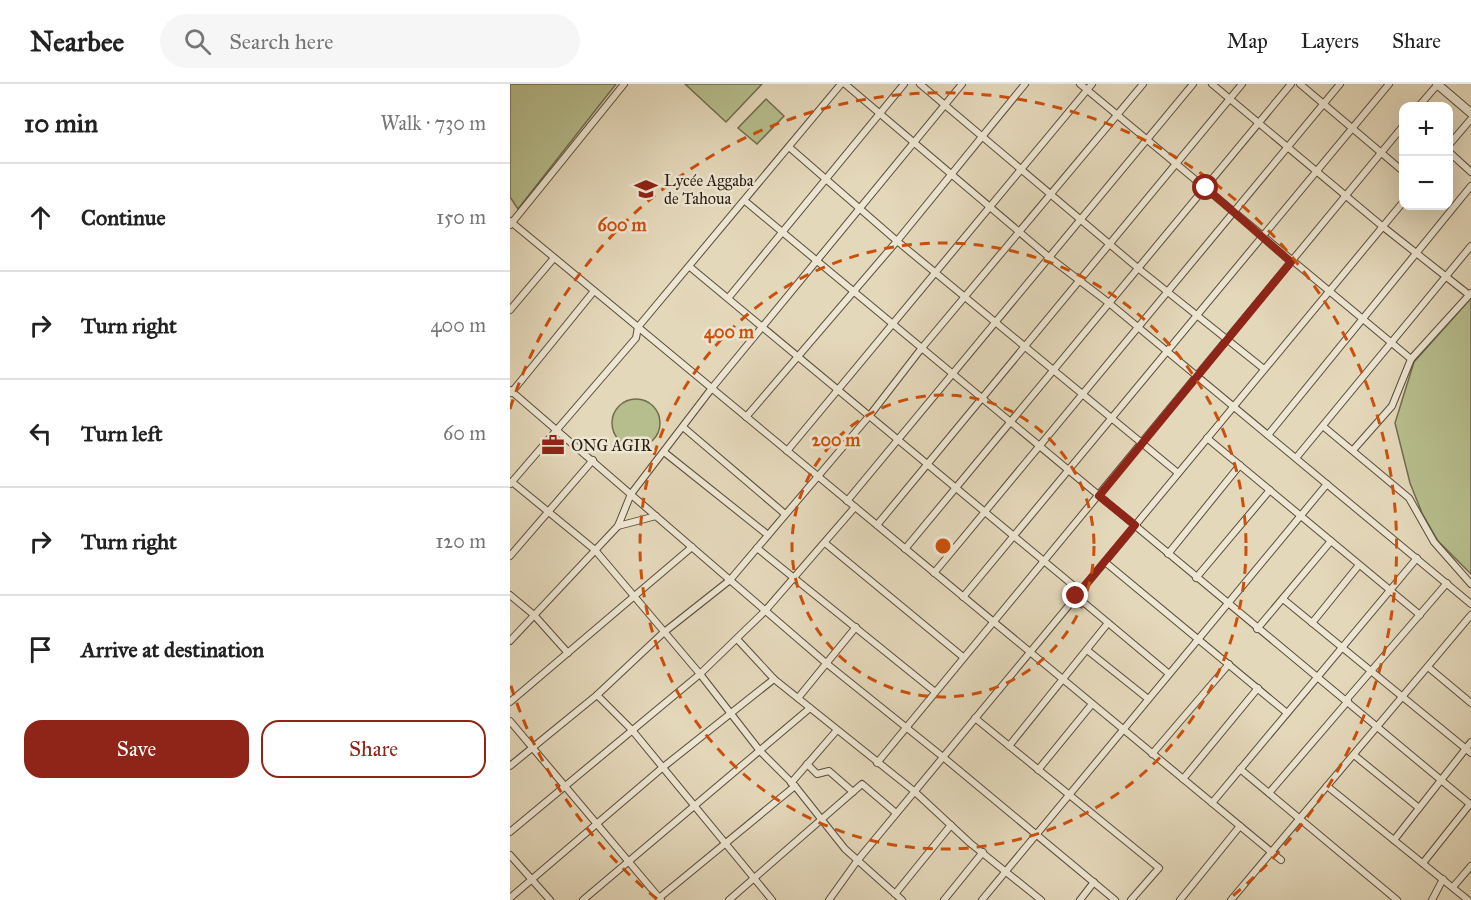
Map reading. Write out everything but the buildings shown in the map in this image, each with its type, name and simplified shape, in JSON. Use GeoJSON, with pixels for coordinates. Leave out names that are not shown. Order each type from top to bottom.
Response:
{"type":"FeatureCollection","features":[{"type":"Feature","properties":{"kind":"street"},"geometry":{"type":"LineString","coordinates":[[624,84],[511,223],[1281,860]]}},
{"type":"Feature","properties":{"kind":"street"},"geometry":{"type":"LineString","coordinates":[[902,900],[857,861],[793,785],[760,752],[700,674],[595,550],[511,483],[636,338],[638,327],[843,84],[915,141],[1050,258],[1139,327],[1470,600]]}},
{"type":"Feature","properties":{"kind":"street"},"geometry":{"type":"LineString","coordinates":[[729,297],[904,84]]}},
{"type":"Feature","properties":{"kind":"street"},"geometry":{"type":"LineString","coordinates":[[920,84],[1139,269],[1264,369]]}},
{"type":"Feature","properties":{"kind":"street"},"geometry":{"type":"LineString","coordinates":[[510,641],[618,526],[631,494],[712,388],[962,84]]}},
{"type":"Feature","properties":{"kind":"street"},"geometry":{"type":"LineString","coordinates":[[746,417],[897,241],[1025,84]]}},
{"type":"Feature","properties":{"kind":"street"},"geometry":{"type":"LineString","coordinates":[[1080,84],[1089,87],[1118,116],[1264,236],[1291,262],[1411,359]]}},
{"type":"Feature","properties":{"kind":"street"},"geometry":{"type":"LineString","coordinates":[[510,766],[597,695],[663,633],[729,580],[870,415],[921,349],[1143,84]]}},
{"type":"Feature","properties":{"kind":"street"},"geometry":{"type":"LineString","coordinates":[[847,501],[1083,220],[1193,84]]}},
{"type":"Feature","properties":{"kind":"street"},"geometry":{"type":"LineString","coordinates":[[1212,84],[1382,226],[1470,293],[1411,359],[1392,406],[1354,449]]}},
{"type":"Feature","properties":{"kind":"street"},"geometry":{"type":"LineString","coordinates":[[877,525],[1242,84]]}},
{"type":"Feature","properties":{"kind":"street"},"geometry":{"type":"LineString","coordinates":[[905,549],[1012,423],[1291,84]]}},
{"type":"Feature","properties":{"kind":"street"},"geometry":{"type":"LineString","coordinates":[[1300,84],[1399,168]]}},
{"type":"Feature","properties":{"kind":"street"},"geometry":{"type":"LineString","coordinates":[[934,573],[1340,84]]}},
{"type":"Feature","properties":{"kind":"street"},"geometry":{"type":"LineString","coordinates":[[963,597],[1070,471],[1389,84]]}},
{"type":"Feature","properties":{"kind":"street"},"geometry":{"type":"LineString","coordinates":[[1422,102],[1437,84],[1471,113]]}},
{"type":"Feature","properties":{"kind":"street"},"geometry":{"type":"LineString","coordinates":[[787,450],[1089,87]]}},
{"type":"Feature","properties":{"kind":"street"},"geometry":{"type":"LineString","coordinates":[[1453,141],[1471,119]]}},
{"type":"Feature","properties":{"kind":"street"},"geometry":{"type":"LineString","coordinates":[[877,763],[908,728],[934,691],[1099,496],[1399,131]]}},
{"type":"Feature","properties":{"kind":"street"},"geometry":{"type":"LineString","coordinates":[[789,147],[897,241],[1178,473]]}},
{"type":"Feature","properties":{"kind":"street"},"geometry":{"type":"LineString","coordinates":[[1453,155],[1471,172]]}},
{"type":"Feature","properties":{"kind":"street"},"geometry":{"type":"LineString","coordinates":[[1268,435],[1471,186]]}},
{"type":"Feature","properties":{"kind":"street"},"geometry":{"type":"LineString","coordinates":[[745,201],[1257,629],[1348,700],[1471,804],[1423,863]]}},
{"type":"Feature","properties":{"kind":"street"},"geometry":{"type":"LineString","coordinates":[[829,900],[857,861],[914,791],[1399,207]]}},
{"type":"Feature","properties":{"kind":"street"},"geometry":{"type":"LineString","coordinates":[[1296,458],[1324,427],[1471,246]]}},
{"type":"Feature","properties":{"kind":"street"},"geometry":{"type":"LineString","coordinates":[[510,310],[554,258]]}},
{"type":"Feature","properties":{"kind":"street"},"geometry":{"type":"LineString","coordinates":[[690,267],[729,297],[1015,537],[1108,623],[1168,673]]}},
{"type":"Feature","properties":{"kind":"street"},"geometry":{"type":"LineString","coordinates":[[594,291],[511,392],[557,428],[765,612],[943,756],[1115,900]]}},
{"type":"Feature","properties":{"kind":"street"},"geometry":{"type":"LineString","coordinates":[[682,427],[785,514]]}},
{"type":"Feature","properties":{"kind":"street"},"geometry":{"type":"LineString","coordinates":[[1324,427],[1354,449],[1409,498],[1434,542],[1471,584]]}},
{"type":"Feature","properties":{"kind":"street"},"geometry":{"type":"LineString","coordinates":[[1207,438],[1420,615]]}},
{"type":"Feature","properties":{"kind":"street"},"geometry":{"type":"LineString","coordinates":[[664,452],[768,535]]}},
{"type":"Feature","properties":{"kind":"street"},"geometry":{"type":"LineString","coordinates":[[512,551],[549,513],[593,460]]}},
{"type":"Feature","properties":{"kind":"street"},"geometry":{"type":"LineString","coordinates":[[1168,554],[1240,465]]}},
{"type":"Feature","properties":{"kind":"street"},"geometry":{"type":"LineString","coordinates":[[982,900],[1299,514],[1327,484]]}},
{"type":"Feature","properties":{"kind":"street"},"geometry":{"type":"LineString","coordinates":[[1196,578],[1270,490]]}},
{"type":"Feature","properties":{"kind":"street"},"geometry":{"type":"LineString","coordinates":[[510,832],[700,674],[765,612],[855,507]]}},
{"type":"Feature","properties":{"kind":"street"},"geometry":{"type":"LineString","coordinates":[[618,526],[656,516]]}},
{"type":"Feature","properties":{"kind":"street"},"geometry":{"type":"LineString","coordinates":[[1257,629],[1331,541]]}},
{"type":"Feature","properties":{"kind":"street"},"geometry":{"type":"LineString","coordinates":[[825,543],[963,657]]}},
{"type":"Feature","properties":{"kind":"street"},"geometry":{"type":"LineString","coordinates":[[510,702],[692,547]]}},
{"type":"Feature","properties":{"kind":"street"},"geometry":{"type":"LineString","coordinates":[[757,548],[934,691]]}},
{"type":"Feature","properties":{"kind":"street"},"geometry":{"type":"LineString","coordinates":[[1212,803],[1417,558]]}},
{"type":"Feature","properties":{"kind":"street"},"geometry":{"type":"LineString","coordinates":[[1105,562],[1287,712]]}},
{"type":"Feature","properties":{"kind":"street"},"geometry":{"type":"LineString","coordinates":[[1312,622],[1359,565]]}},
{"type":"Feature","properties":{"kind":"street"},"geometry":{"type":"LineString","coordinates":[[1269,793],[1447,583]]}},
{"type":"Feature","properties":{"kind":"street"},"geometry":{"type":"LineString","coordinates":[[510,595],[534,615],[568,653]]}},
{"type":"Feature","properties":{"kind":"street"},"geometry":{"type":"LineString","coordinates":[[1283,599],[1468,751]]}},
{"type":"Feature","properties":{"kind":"street"},"geometry":{"type":"LineString","coordinates":[[1231,900],[1471,615]]}},
{"type":"Feature","properties":{"kind":"street"},"geometry":{"type":"LineString","coordinates":[[1009,746],[1108,623]]}},
{"type":"Feature","properties":{"kind":"street"},"geometry":{"type":"LineString","coordinates":[[798,698],[856,627]]}},
{"type":"Feature","properties":{"kind":"street"},"geometry":{"type":"LineString","coordinates":[[736,639],[774,679],[914,791],[1041,900]]}},
{"type":"Feature","properties":{"kind":"street"},"geometry":{"type":"LineString","coordinates":[[1087,650],[1147,698]]}},
{"type":"Feature","properties":{"kind":"street"},"geometry":{"type":"LineString","coordinates":[[1152,754],[1229,664]]}},
{"type":"Feature","properties":{"kind":"street"},"geometry":{"type":"LineString","coordinates":[[1428,667],[1471,703]]}},
{"type":"Feature","properties":{"kind":"street"},"geometry":{"type":"LineString","coordinates":[[510,898],[662,768],[774,679]]}},
{"type":"Feature","properties":{"kind":"street"},"geometry":{"type":"LineString","coordinates":[[1183,779],[1258,688]]}},
{"type":"Feature","properties":{"kind":"street"},"geometry":{"type":"LineString","coordinates":[[597,695],[632,730],[772,900]]}},
{"type":"Feature","properties":{"kind":"street"},"geometry":{"type":"LineString","coordinates":[[1038,770],[1092,704]]}},
{"type":"Feature","properties":{"kind":"street"},"geometry":{"type":"LineString","coordinates":[[583,900],[810,708]]}},
{"type":"Feature","properties":{"kind":"street"},"geometry":{"type":"LineString","coordinates":[[975,718],[1159,868],[1131,900]]}},
{"type":"Feature","properties":{"kind":"street"},"geometry":{"type":"LineString","coordinates":[[510,721],[660,899],[793,785],[807,764],[837,730]]}},
{"type":"Feature","properties":{"kind":"street"},"geometry":{"type":"LineString","coordinates":[[1394,840],[1441,780],[1468,751],[1471,742]]}},
{"type":"Feature","properties":{"kind":"street"},"geometry":{"type":"LineString","coordinates":[[1354,755],[1419,807]]}},
{"type":"Feature","properties":{"kind":"street"},"geometry":{"type":"LineString","coordinates":[[807,764],[817,774],[828,771],[853,792]]}},
{"type":"Feature","properties":{"kind":"street"},"geometry":{"type":"LineString","coordinates":[[1240,769],[1397,900]]}},
{"type":"Feature","properties":{"kind":"street"},"geometry":{"type":"LineString","coordinates":[[729,900],[862,784],[896,813]]}},
{"type":"Feature","properties":{"kind":"street"},"geometry":{"type":"LineString","coordinates":[[1327,786],[1468,900]]}},
{"type":"Feature","properties":{"kind":"street"},"geometry":{"type":"LineString","coordinates":[[895,894],[951,825]]}},
{"type":"Feature","properties":{"kind":"street"},"geometry":{"type":"LineString","coordinates":[[1180,900],[1240,826]]}},
{"type":"Feature","properties":{"kind":"street"},"geometry":{"type":"LineString","coordinates":[[944,900],[983,852]]}},
{"type":"Feature","properties":{"kind":"street"},"geometry":{"type":"LineString","coordinates":[[510,855],[550,900]]}},
{"type":"Feature","properties":{"kind":"street"},"geometry":{"type":"LineString","coordinates":[[1453,887],[1471,866]]}},
{"type":"Feature","properties":{"kind":"street"},"geometry":{"type":"LineString","coordinates":[[1432,900],[1443,879]]}},
{"type":"Feature","properties":{"kind":"street"},"geometry":{"type":"LineString","coordinates":[[1080,900],[1094,882]]}},
{"type":"Feature","properties":{"kind":"green space"},"geometry":{"type":"Polygon","coordinates":[[[510,84],[616,84],[518,209],[510,197],[510,84]]]}},
{"type":"Feature","properties":{"kind":"green space"},"geometry":{"type":"Polygon","coordinates":[[[685,84],[762,84],[726,122],[685,84]]]}},
{"type":"Feature","properties":{"kind":"green space"},"geometry":{"type":"Polygon","coordinates":[[[766,99],[784,116],[757,144],[738,128],[766,99]]]}},
{"type":"Feature","properties":{"kind":"green space"},"geometry":{"type":"Polygon","coordinates":[[[1471,298],[1471,574],[1438,541],[1422,513],[1410,483],[1395,423],[1414,362],[1471,298]]]}},
{"type":"Feature","properties":{"kind":"green space"},"geometry":{"type":"Polygon","coordinates":[[[636,399],[653,406],[660,423],[653,440],[636,447],[619,440],[612,423],[619,406],[636,399]]]}},
{"type":"Feature","properties":{"kind":"place","name":"Lycée Aggaba de Tahoua"},"geometry":{"type":"Point","coordinates":[646,189]}},
{"type":"Feature","properties":{"kind":"place","name":"ONG AGIR"},"geometry":{"type":"Point","coordinates":[553,445]}},
{"type":"Feature","properties":{"kind":"route"},"geometry":{"type":"LineString","coordinates":[[1076,596],[1135,525],[1099,496],[1291,262],[1264,236],[1206,188]]}}]}
